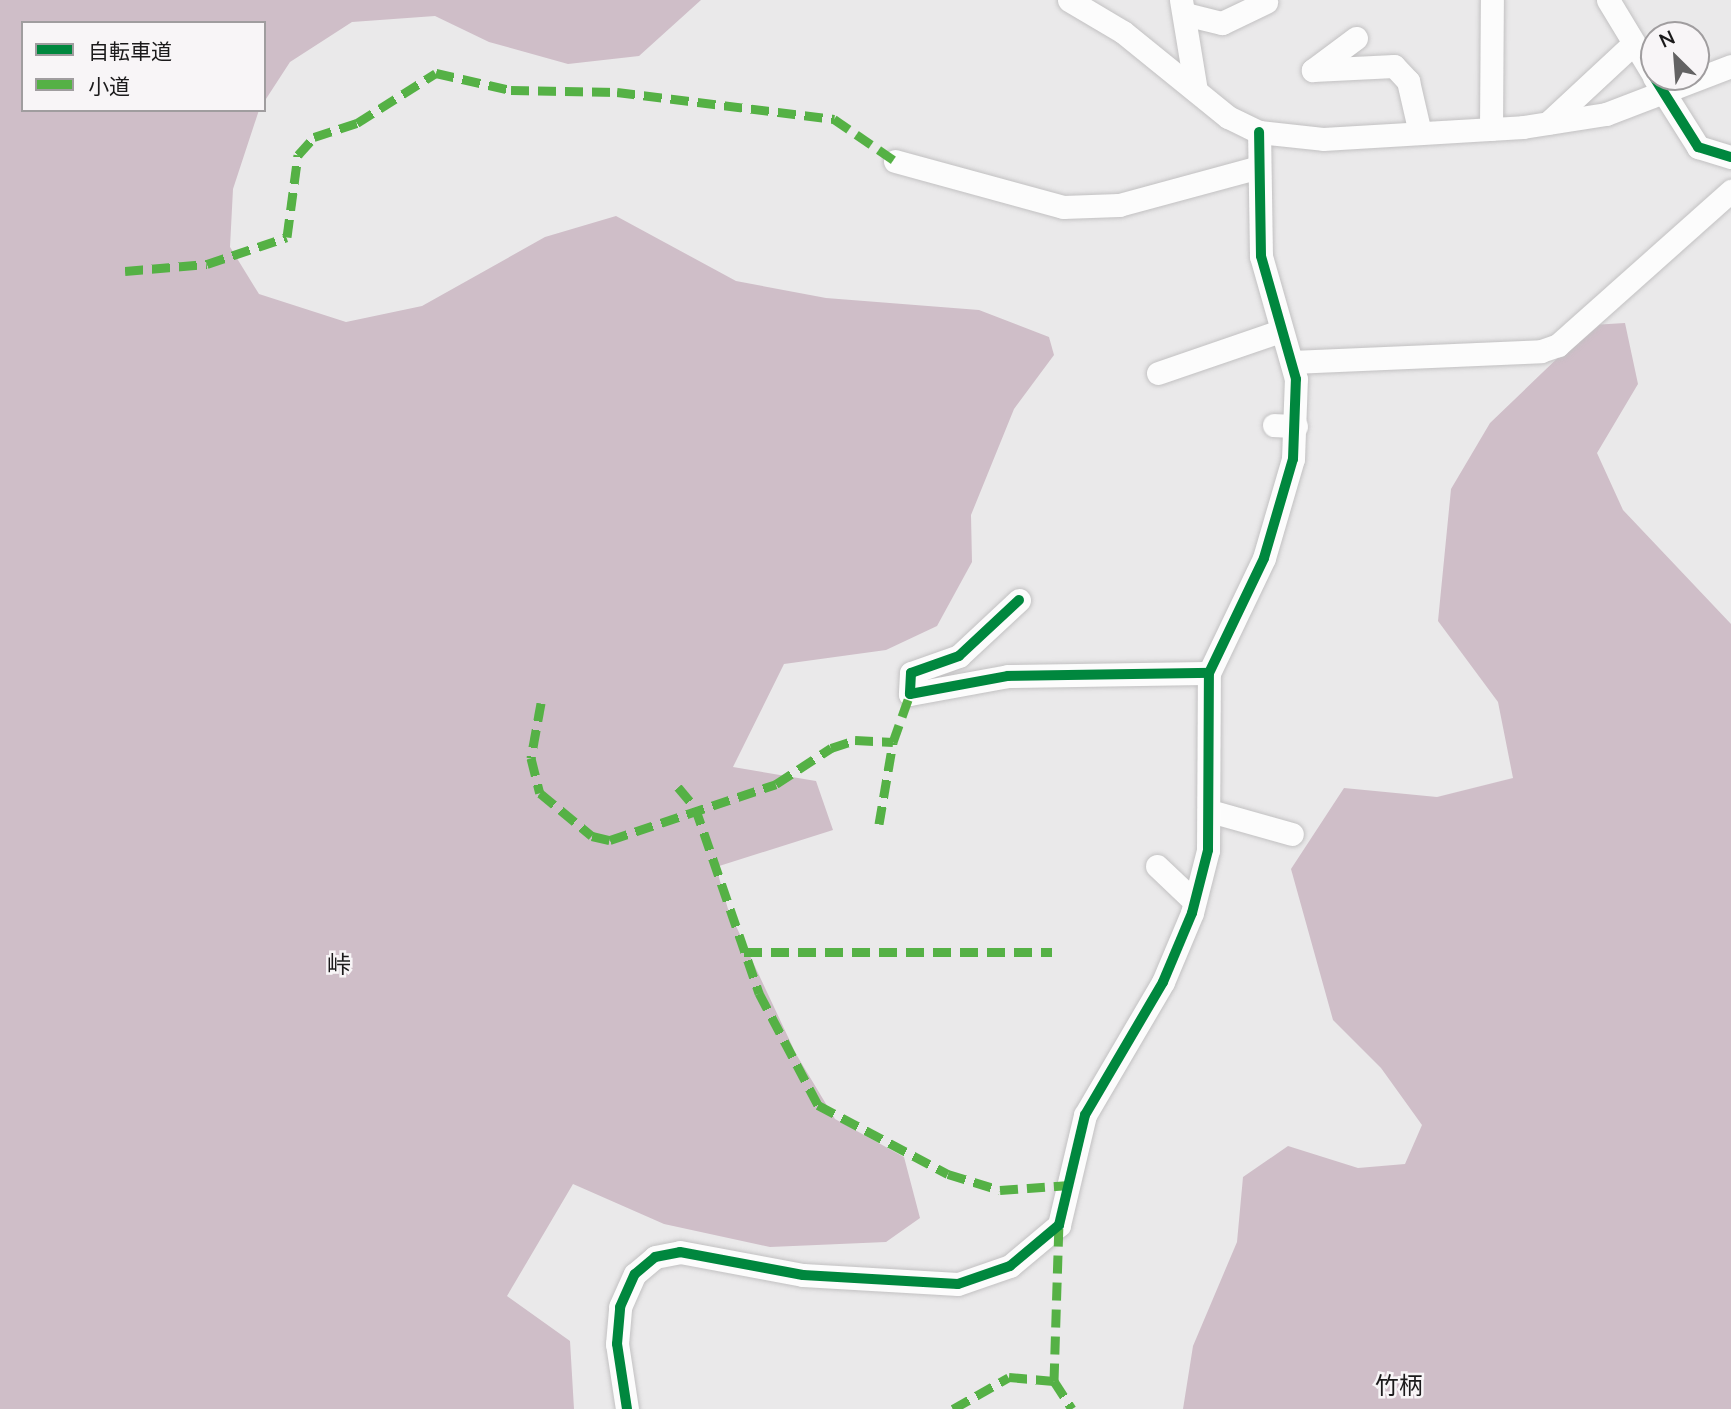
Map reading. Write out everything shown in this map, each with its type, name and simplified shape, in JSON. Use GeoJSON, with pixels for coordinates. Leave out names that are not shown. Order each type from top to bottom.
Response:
{"type":"FeatureCollection","features":[{"type":"Feature","properties":{"kind":"street"},"geometry":{"type":"LineString","coordinates":[[1069,0],[1123,32],[1196,91],[1259,132],[1323,139],[1548,123],[1640,90]]}},
{"type":"Feature","properties":{"kind":"street"},"geometry":{"type":"LineString","coordinates":[[1491,129],[1492,0]]}},
{"type":"Feature","properties":{"kind":"street"},"geometry":{"type":"LineString","coordinates":[[1608,0],[1640,55]]}},
{"type":"Feature","properties":{"kind":"street"},"geometry":{"type":"LineString","coordinates":[[1183,7],[1222,23],[1266,2]]}},
{"type":"Feature","properties":{"kind":"street"},"geometry":{"type":"LineString","coordinates":[[1183,7],[1196,91]]}},
{"type":"Feature","properties":{"kind":"street"},"geometry":{"type":"LineString","coordinates":[[1356,38],[1313,70],[1394,66],[1408,81],[1420,133]]}},
{"type":"Feature","properties":{"kind":"street"},"geometry":{"type":"LineString","coordinates":[[1548,123],[1633,44]]}},
{"type":"Feature","properties":{"kind":"street"},"geometry":{"type":"LineString","coordinates":[[1710,71],[1731,66]]}},
{"type":"Feature","properties":{"kind":"street"},"geometry":{"type":"LineString","coordinates":[[1663,91],[1698,148],[1730,162]]}},
{"type":"Feature","properties":{"kind":"street"},"geometry":{"type":"LineString","coordinates":[[627,1409],[617,1344],[620,1307],[635,1274],[655,1257],[680,1252],[803,1275],[958,1284],[1010,1266],[1046,1240],[1059,1225],[1085,1115],[1163,982],[1194,901],[1208,850],[1209,673],[1293,459],[1285,425],[1292,362],[1280,331],[1261,256],[1255,168],[1259,132]]}},
{"type":"Feature","properties":{"kind":"street"},"geometry":{"type":"LineString","coordinates":[[895,161],[1063,207],[1119,205],[1255,168]]}},
{"type":"Feature","properties":{"kind":"street"},"geometry":{"type":"LineString","coordinates":[[1292,362],[1541,351],[1558,345],[1731,191]]}},
{"type":"Feature","properties":{"kind":"street"},"geometry":{"type":"LineString","coordinates":[[1158,373],[1280,331]]}},
{"type":"Feature","properties":{"kind":"street"},"geometry":{"type":"LineString","coordinates":[[1020,600],[959,656],[911,673],[910,694],[1007,676],[1209,673]]}},
{"type":"Feature","properties":{"kind":"street"},"geometry":{"type":"LineString","coordinates":[[1210,811],[1292,834]]}},
{"type":"Feature","properties":{"kind":"street"},"geometry":{"type":"LineString","coordinates":[[1157,866],[1194,901]]}},
{"type":"Feature","properties":{"kind":"shaded area"},"geometry":{"type":"Polygon","coordinates":[[[0,0],[701,0],[639,56],[568,64],[489,42],[435,16],[352,22],[290,62],[266,99],[266,21],[21,21],[21,112],[258,112],[233,189],[230,247],[259,294],[346,322],[422,306],[545,237],[616,216],[736,281],[826,298],[979,310],[1049,337],[1054,355],[1014,409],[971,515],[972,562],[937,626],[886,650],[784,664],[733,767],[816,781],[833,830],[716,867],[728,909],[796,1054],[835,1119],[904,1157],[920,1218],[886,1242],[770,1247],[664,1224],[573,1184],[507,1296],[570,1341],[574,1409],[0,1409],[0,0]]]}},
{"type":"Feature","properties":{"kind":"shaded area"},"geometry":{"type":"Polygon","coordinates":[[[1625,323],[1638,384],[1597,453],[1623,510],[1731,624],[1731,1409],[1183,1409],[1193,1346],[1237,1242],[1243,1177],[1288,1146],[1358,1168],[1405,1164],[1422,1125],[1381,1068],[1333,1020],[1291,869],[1344,788],[1437,797],[1513,778],[1498,702],[1438,621],[1451,489],[1490,423],[1592,325],[1625,323]]]}},
{"type":"Feature","properties":{"kind":"marked path"},"geometry":{"type":"LineString","coordinates":[[125,271],[207,264],[287,237],[298,155],[314,137],[357,123],[436,73],[511,90],[617,92],[834,119],[895,161]]}},
{"type":"Feature","properties":{"kind":"marked path"},"geometry":{"type":"LineString","coordinates":[[879,824],[893,742],[910,694]]}},
{"type":"Feature","properties":{"kind":"marked path"},"geometry":{"type":"LineString","coordinates":[[541,703],[531,758],[540,793],[592,836],[610,840],[776,784],[831,748],[855,740],[893,742]]}},
{"type":"Feature","properties":{"kind":"marked path"},"geometry":{"type":"LineString","coordinates":[[678,787],[695,807],[759,993],[818,1105],[948,1174],[1000,1190],[1070,1185]]}},
{"type":"Feature","properties":{"kind":"marked path"},"geometry":{"type":"LineString","coordinates":[[744,952],[1052,952]]}},
{"type":"Feature","properties":{"kind":"marked path"},"geometry":{"type":"LineString","coordinates":[[953,1409],[1009,1377],[1054,1381],[1059,1225]]}},
{"type":"Feature","properties":{"kind":"marked path"},"geometry":{"type":"LineString","coordinates":[[1054,1381],[1072,1409]]}},
{"type":"Feature","properties":{"kind":"cycle path"},"geometry":{"type":"LineString","coordinates":[[1663,91],[1698,147],[1731,157]]}},
{"type":"Feature","properties":{"kind":"cycle path"},"geometry":{"type":"LineString","coordinates":[[627,1409],[617,1344],[620,1307],[635,1274],[655,1257],[680,1252],[803,1275],[958,1284],[1010,1266],[1059,1225],[1085,1115],[1163,982],[1192,913],[1208,850],[1209,673],[1264,558],[1293,459],[1296,379],[1261,256],[1259,132]]}},
{"type":"Feature","properties":{"kind":"cycle path"},"geometry":{"type":"LineString","coordinates":[[1019,600],[959,656],[911,673],[910,694],[1008,676],[1209,673]]}},
{"type":"Feature","properties":{"kind":"district","name":"峠"},"geometry":{"type":"Point","coordinates":[339,964]}},
{"type":"Feature","properties":{"kind":"district","name":"竹柄"},"geometry":{"type":"Point","coordinates":[1399,1385]}}]}
